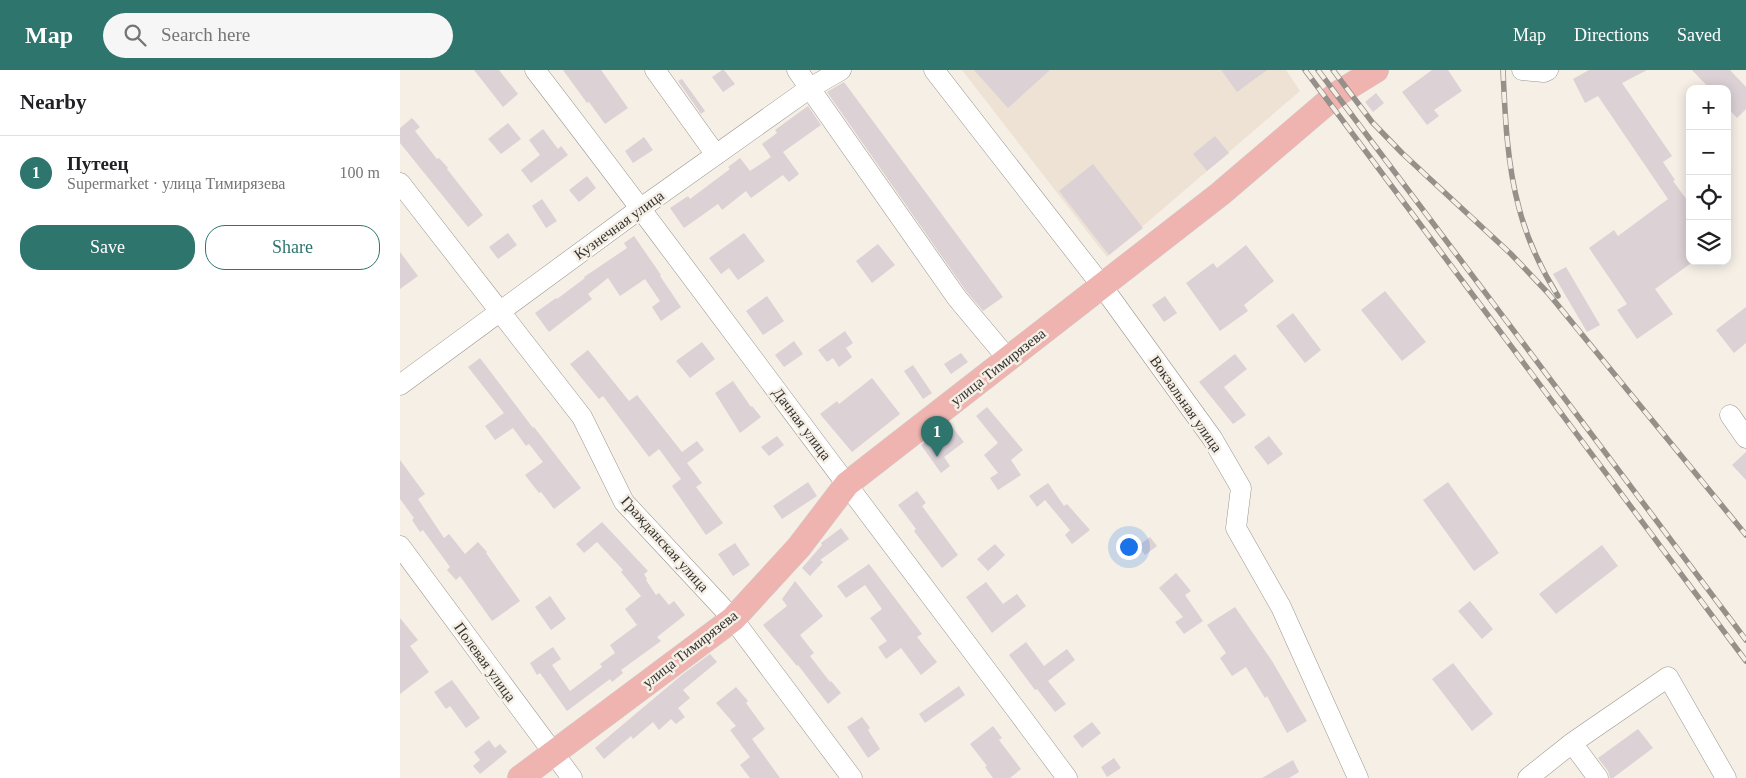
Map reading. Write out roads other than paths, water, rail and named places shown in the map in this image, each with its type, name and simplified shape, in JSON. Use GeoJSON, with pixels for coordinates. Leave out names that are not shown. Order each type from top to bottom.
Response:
{"type":"FeatureCollection","features":[{"type":"Feature","properties":{"kind":"main road","name":"улица Тимирязева"},"geometry":{"type":"LineString","coordinates":[[520,778],[733,619],[799,548],[847,484],[1220,194],[1328,101],[1376,70]]}},
{"type":"Feature","properties":{"kind":"street","name":"Дачная улица"},"geometry":{"type":"LineString","coordinates":[[535,70],[977,655],[1067,778]]}},
{"type":"Feature","properties":{"kind":"street"},"geometry":{"type":"LineString","coordinates":[[654,70],[716,156]]}},
{"type":"Feature","properties":{"kind":"street"},"geometry":{"type":"LineString","coordinates":[[797,70],[957,298],[1008,359]]}},
{"type":"Feature","properties":{"kind":"street","name":"Кузнечная улица"},"geometry":{"type":"LineString","coordinates":[[400,384],[641,208],[810,88],[841,70]]}},
{"type":"Feature","properties":{"kind":"street","name":"Вокзальная улица"},"geometry":{"type":"LineString","coordinates":[[934,70],[1102,286],[1212,438],[1241,488],[1236,528],[1281,607],[1358,778]]}},
{"type":"Feature","properties":{"kind":"street"},"geometry":{"type":"LineString","coordinates":[[1522,70],[1544,72],[1548,70]]}},
{"type":"Feature","properties":{"kind":"street","name":"Гражданская улица"},"geometry":{"type":"LineString","coordinates":[[400,183],[582,417],[624,502],[733,619],[852,778]]}},
{"type":"Feature","properties":{"kind":"street"},"geometry":{"type":"LineString","coordinates":[[1730,415],[1746,438]]}},
{"type":"Feature","properties":{"kind":"street","name":"Полевая улица"},"geometry":{"type":"LineString","coordinates":[[400,546],[572,778]]}},
{"type":"Feature","properties":{"kind":"street"},"geometry":{"type":"LineString","coordinates":[[1528,778],[1572,743],[1668,677],[1726,778]]}},
{"type":"Feature","properties":{"kind":"street"},"geometry":{"type":"LineString","coordinates":[[1572,743],[1598,778]]}},
{"type":"Feature","properties":{"kind":"railway"},"geometry":{"type":"LineString","coordinates":[[1305,70],[1746,661]]}},
{"type":"Feature","properties":{"kind":"railway"},"geometry":{"type":"LineString","coordinates":[[1318,70],[1746,640]]}},
{"type":"Feature","properties":{"kind":"railway"},"geometry":{"type":"LineString","coordinates":[[1333,70],[1372,122],[1402,153],[1511,254],[1548,293],[1746,535]]}},
{"type":"Feature","properties":{"kind":"railway"},"geometry":{"type":"LineString","coordinates":[[1503,70],[1509,157],[1519,208],[1535,253],[1558,296]]}},
{"type":"Feature","properties":{"kind":"place","name":"Путеец"},"geometry":{"type":"Point","coordinates":[937,457]}}]}
